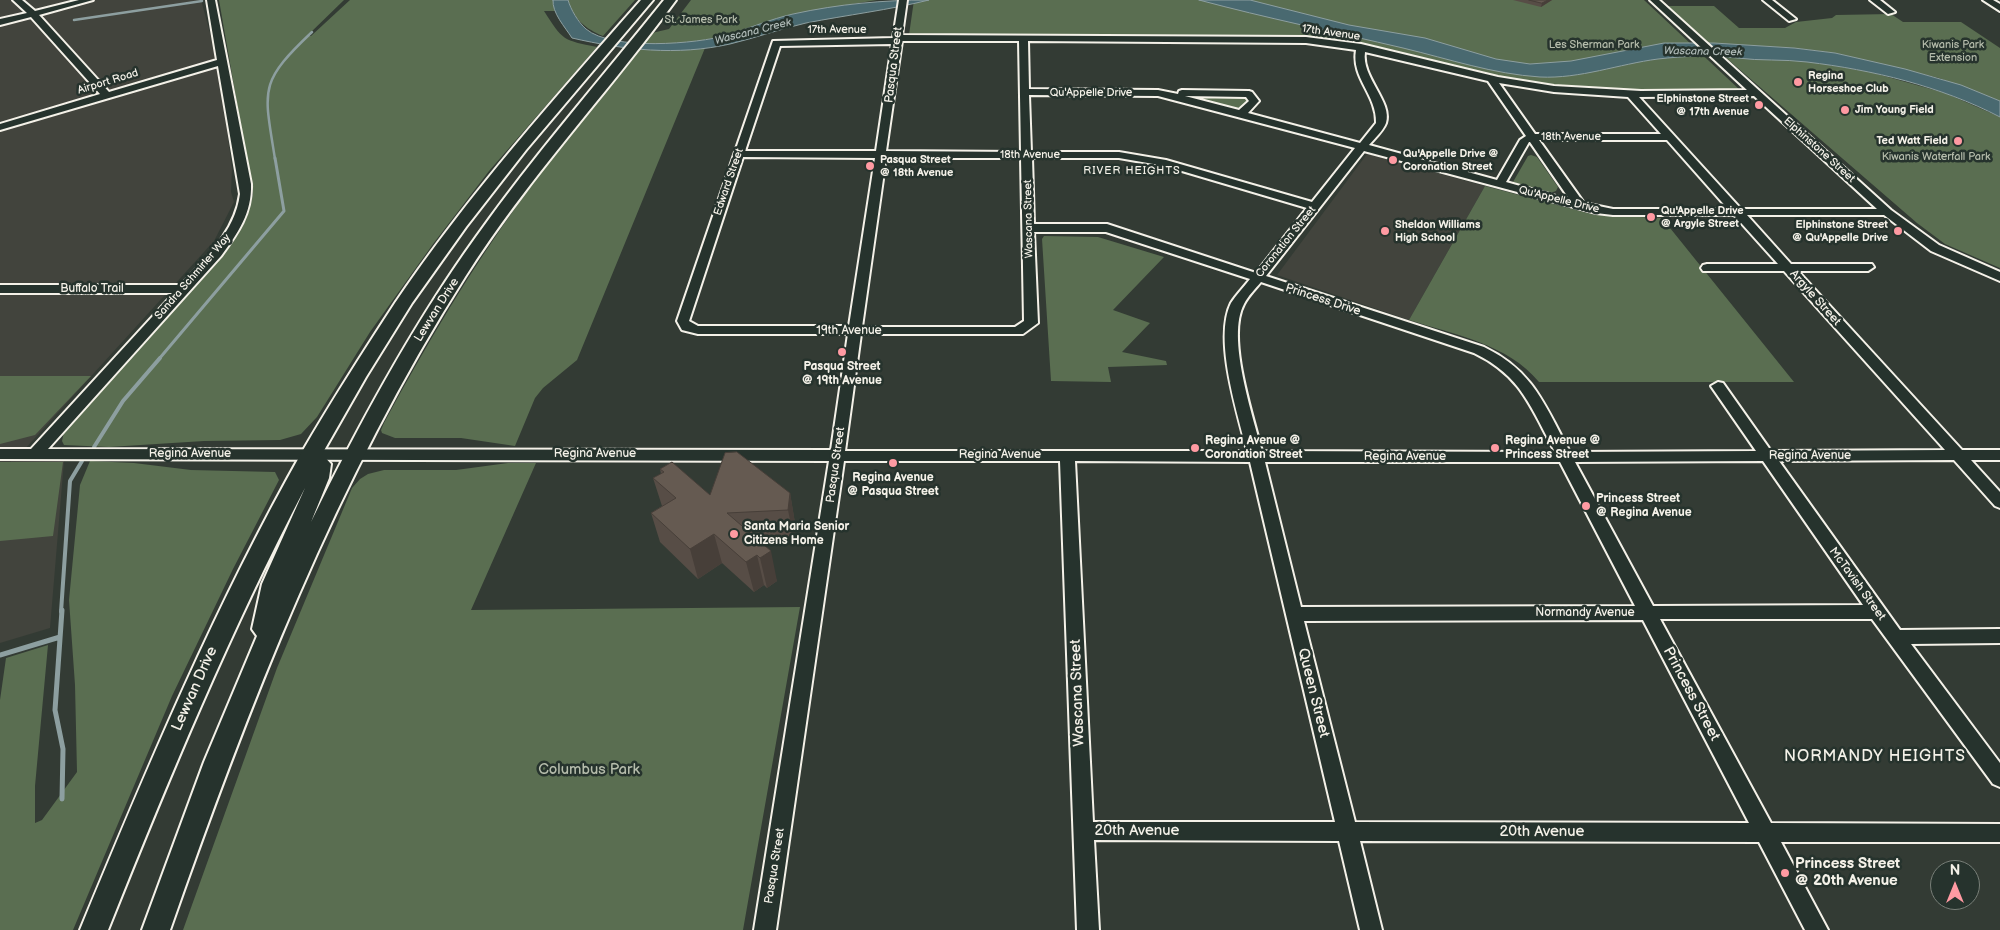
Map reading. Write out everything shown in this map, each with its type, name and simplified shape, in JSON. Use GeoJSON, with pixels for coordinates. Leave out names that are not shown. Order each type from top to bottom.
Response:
{"type":"FeatureCollection","features":[{"type":"Feature","properties":{"kind":"main road","name":"Lewvan Drive"},"geometry":{"type":"LineString","coordinates":[[94,930],[151,789],[212,650],[311,454],[390,324],[458,225],[517,150],[647,0]]}},
{"type":"Feature","properties":{"kind":"main road","name":"Lewvan Drive"},"geometry":{"type":"LineString","coordinates":[[156,930],[208,783],[260,656],[354,454],[406,359],[492,226],[540,161],[670,0]]}},
{"type":"Feature","properties":{"kind":"main road","name":"Lewvan Drive"},"geometry":{"type":"LineString","coordinates":[[260,656],[273,584],[319,478],[321,464],[311,454]]}},
{"type":"Feature","properties":{"kind":"street"},"geometry":{"type":"LineString","coordinates":[[17,0],[33,14],[106,95]]}},
{"type":"Feature","properties":{"kind":"street"},"geometry":{"type":"LineString","coordinates":[[0,22],[89,0]]}},
{"type":"Feature","properties":{"kind":"street","name":"Sandra Schmirler Way"},"geometry":{"type":"LineString","coordinates":[[35,454],[184,289],[230,236],[240,220],[245,201],[245,184],[224,61],[210,0]]}},
{"type":"Feature","properties":{"kind":"street","name":"Pasqua Street"},"geometry":{"type":"LineString","coordinates":[[765,930],[882,154],[903,0]]}},
{"type":"Feature","properties":{"kind":"street","name":"Elphinstone Street"},"geometry":{"type":"LineString","coordinates":[[1654,0],[1887,212],[1934,248],[2000,277]]}},
{"type":"Feature","properties":{"kind":"street"},"geometry":{"type":"LineString","coordinates":[[1767,0],[1792,19]]}},
{"type":"Feature","properties":{"kind":"street"},"geometry":{"type":"LineString","coordinates":[[1874,0],[1891,12]]}},
{"type":"Feature","properties":{"kind":"street","name":"17th Avenue"},"geometry":{"type":"LineString","coordinates":[[776,43],[1023,39],[1286,39],[1329,42],[1360,47],[1492,80],[1565,90],[1630,93],[1757,93]]}},
{"type":"Feature","properties":{"kind":"street","name":"Wascana Street"},"geometry":{"type":"LineString","coordinates":[[1018,331],[1031,323],[1023,39]]}},
{"type":"Feature","properties":{"kind":"street","name":"Edward Street"},"geometry":{"type":"LineString","coordinates":[[683,321],[776,43]]}},
{"type":"Feature","properties":{"kind":"street","name":"Coronation Street"},"geometry":{"type":"LineString","coordinates":[[1255,456],[1232,358],[1232,323],[1237,304],[1381,123],[1382,115],[1378,103],[1359,66],[1360,47]]}},
{"type":"Feature","properties":{"kind":"street","name":"Airport Road"},"geometry":{"type":"LineString","coordinates":[[0,127],[224,61]]}},
{"type":"Feature","properties":{"kind":"street"},"geometry":{"type":"LineString","coordinates":[[1492,80],[1581,207]]}},
{"type":"Feature","properties":{"kind":"street","name":"Qu'Appelle Drive"},"geometry":{"type":"LineString","coordinates":[[1024,92],[1242,92],[1250,94],[1254,101],[1241,114]]}},
{"type":"Feature","properties":{"kind":"street","name":"Qu'Appelle Drive"},"geometry":{"type":"LineString","coordinates":[[1158,93],[1581,207],[1613,212],[1887,212]]}},
{"type":"Feature","properties":{"kind":"street","name":"Argyle Street"},"geometry":{"type":"LineString","coordinates":[[1630,93],[1735,212],[2000,502]]}},
{"type":"Feature","properties":{"kind":"street","name":"18th Avenue"},"geometry":{"type":"LineString","coordinates":[[1500,184],[1525,140],[1533,137],[1670,137]]}},
{"type":"Feature","properties":{"kind":"street","name":"18th Avenue"},"geometry":{"type":"LineString","coordinates":[[738,154],[1119,155],[1156,162],[1315,207]]}},
{"type":"Feature","properties":{"kind":"street","name":"Princess Drive"},"geometry":{"type":"LineString","coordinates":[[1029,228],[1106,228],[1257,279],[1479,350],[1498,358],[1528,386],[1565,457]]}},
{"type":"Feature","properties":{"kind":"street"},"geometry":{"type":"LineString","coordinates":[[1707,268],[1868,267]]}},
{"type":"Feature","properties":{"kind":"street","name":"Buffalo Trail"},"geometry":{"type":"LineString","coordinates":[[0,289],[184,289]]}},
{"type":"Feature","properties":{"kind":"street","name":"19th Avenue"},"geometry":{"type":"LineString","coordinates":[[683,321],[687,327],[698,330],[1018,331]]}},
{"type":"Feature","properties":{"kind":"street","name":"McTavish Street"},"geometry":{"type":"LineString","coordinates":[[1718,386],[1877,612],[2000,778]]}},
{"type":"Feature","properties":{"kind":"street","name":"Regina Avenue"},"geometry":{"type":"LineString","coordinates":[[0,454],[1565,457],[2000,455]]}},
{"type":"Feature","properties":{"kind":"street","name":"Wascana Street"},"geometry":{"type":"LineString","coordinates":[[1067,455],[1088,930]]}},
{"type":"Feature","properties":{"kind":"street","name":"Queen Street"},"geometry":{"type":"LineString","coordinates":[[1255,456],[1371,930]]}},
{"type":"Feature","properties":{"kind":"street","name":"Princess Street"},"geometry":{"type":"LineString","coordinates":[[1565,457],[1818,930]]}},
{"type":"Feature","properties":{"kind":"street","name":"Normandy Avenue"},"geometry":{"type":"LineString","coordinates":[[1294,614],[1877,612]]}},
{"type":"Feature","properties":{"kind":"street"},"geometry":{"type":"LineString","coordinates":[[1896,637],[2000,636]]}},
{"type":"Feature","properties":{"kind":"street","name":"20th Avenue"},"geometry":{"type":"LineString","coordinates":[[1083,831],[2000,832]]}},
{"type":"Feature","properties":{"kind":"shaded area"},"geometry":{"type":"Polygon","coordinates":[[[0,0],[201,0],[218,62],[232,168],[231,192],[234,202],[214,241],[14,461],[64,461],[50,628],[0,643],[0,0]]]}},
{"type":"Feature","properties":{"kind":"shaded area","name":"Sheldon Williams High School"},"geometry":{"type":"Polygon","coordinates":[[[1367,154],[1485,186],[1409,320],[1277,275],[1367,154]]]}},
{"type":"Feature","properties":{"kind":"green space"},"geometry":{"type":"Polygon","coordinates":[[[219,0],[344,0],[307,36],[311,36],[350,0],[553,0],[555,11],[544,11],[560,34],[577,43],[597,47],[489,171],[433,244],[370,332],[317,417],[301,434],[280,440],[204,441],[109,447],[64,445],[62,441],[64,432],[231,245],[245,221],[253,195],[219,0]]]}},
{"type":"Feature","properties":{"kind":"green space"},"geometry":{"type":"Polygon","coordinates":[[[568,0],[635,0],[603,36],[591,30],[577,18],[568,0]]]}},
{"type":"Feature","properties":{"kind":"green space","name":"St. James Park"},"geometry":{"type":"Polygon","coordinates":[[[691,0],[877,0],[793,14],[727,35],[695,42],[662,45],[644,43],[652,33],[669,29],[691,0]]]}},
{"type":"Feature","properties":{"kind":"green space","name":"Les Sherman Park"},"geometry":{"type":"Polygon","coordinates":[[[914,0],[1644,0],[1741,91],[1630,91],[1546,86],[1491,77],[1361,45],[1308,36],[909,35],[914,0]]]}},
{"type":"Feature","properties":{"kind":"green space","name":"Kiwanis Park Extension"},"geometry":{"type":"Polygon","coordinates":[[[1667,6],[1714,6],[1739,28],[1785,28],[1796,22],[1832,18],[1836,15],[1891,14],[1903,22],[1961,22],[2000,48],[2000,101],[1939,78],[1835,53],[1794,48],[1709,43],[1667,6]]]}},
{"type":"Feature","properties":{"kind":"green space"},"geometry":{"type":"Polygon","coordinates":[[[705,48],[577,360],[543,388],[535,398],[515,446],[461,438],[395,438],[382,433],[381,430],[384,423],[416,365],[485,252],[550,159],[638,50],[705,48]]]}},
{"type":"Feature","properties":{"kind":"green space","name":"Kiwanis Waterfall Park"},"geometry":{"type":"Polygon","coordinates":[[[1724,56],[1806,61],[1870,72],[1945,93],[2000,117],[2000,268],[1945,244],[1917,223],[1724,56]]]}},
{"type":"Feature","properties":{"kind":"green space"},"geometry":{"type":"Polygon","coordinates":[[[1191,95],[1245,97],[1247,103],[1241,109],[1237,109],[1191,97],[1191,95]]]}},
{"type":"Feature","properties":{"kind":"green space"},"geometry":{"type":"Polygon","coordinates":[[[1528,156],[1537,157],[1558,187],[1556,191],[1550,193],[1513,182],[1528,156]]]}},
{"type":"Feature","properties":{"kind":"green space"},"geometry":{"type":"Polygon","coordinates":[[[1485,186],[1595,215],[1662,218],[1794,382],[1539,382],[1512,358],[1496,349],[1409,320],[1485,186]]]}},
{"type":"Feature","properties":{"kind":"green space"},"geometry":{"type":"Polygon","coordinates":[[[1044,236],[1098,237],[1164,257],[1113,310],[1150,323],[1122,352],[1166,361],[1167,365],[1108,367],[1111,382],[1051,381],[1042,239],[1044,236]]]}},
{"type":"Feature","properties":{"kind":"green space"},"geometry":{"type":"Polygon","coordinates":[[[0,376],[91,376],[35,435],[0,444],[0,376]]]}},
{"type":"Feature","properties":{"kind":"green space"},"geometry":{"type":"Polygon","coordinates":[[[90,461],[134,463],[191,470],[275,472],[279,480],[233,569],[172,696],[73,930],[0,930],[0,700],[6,658],[48,645],[35,786],[35,823],[42,820],[77,772],[75,685],[69,600],[80,485],[90,461]]]}},
{"type":"Feature","properties":{"kind":"green space"},"geometry":{"type":"Polygon","coordinates":[[[0,462],[63,462],[53,536],[0,541],[0,462]]]}},
{"type":"Feature","properties":{"kind":"green space","name":"Columbus Park"},"geometry":{"type":"Polygon","coordinates":[[[508,463],[536,463],[471,610],[800,607],[743,930],[183,930],[277,668],[352,488],[360,479],[368,474],[384,470],[456,470],[508,463]]]}},
{"type":"Feature","properties":{"kind":"water","name":"Wascana Creek"},"geometry":{"type":"Polygon","coordinates":[[[553,0],[568,0],[580,23],[598,36],[634,43],[655,44],[714,38],[785,16],[844,5],[929,0],[806,23],[710,48],[670,51],[611,46],[572,38],[557,15],[553,0]]]}},
{"type":"Feature","properties":{"kind":"water","name":"Wascana Creek"},"geometry":{"type":"Polygon","coordinates":[[[1199,0],[1250,0],[1349,25],[1425,38],[1496,59],[1530,64],[1571,61],[1664,43],[1714,43],[1794,48],[1835,53],[1905,69],[1961,85],[2000,101],[2000,117],[1954,96],[1906,81],[1832,65],[1798,61],[1717,56],[1688,57],[1643,61],[1570,76],[1540,77],[1505,73],[1199,0]]]}},
{"type":"Feature","properties":{"kind":"building"},"geometry":{"type":"Polygon","coordinates":[[[1529,0],[1548,0],[1542,3],[1529,0]]]}},
{"type":"Feature","properties":{"kind":"building"},"geometry":{"type":"Polygon","coordinates":[[[737,452],[790,493],[788,510],[727,513],[771,551],[760,558],[757,555],[746,562],[714,534],[690,549],[651,513],[676,498],[653,478],[664,472],[660,469],[672,462],[710,495],[725,453],[737,452]]]}},
{"type":"Feature","properties":{"kind":"waterway"},"geometry":{"type":"LineString","coordinates":[[74,20],[202,1]]}},
{"type":"Feature","properties":{"kind":"waterway"},"geometry":{"type":"LineString","coordinates":[[275,159],[269,117],[269,88],[282,64],[294,49],[312,32]]}},
{"type":"Feature","properties":{"kind":"waterway"},"geometry":{"type":"LineString","coordinates":[[159,359],[284,211],[275,158]]}},
{"type":"Feature","properties":{"kind":"waterway"},"geometry":{"type":"LineString","coordinates":[[94,447],[123,401],[160,358]]}},
{"type":"Feature","properties":{"kind":"waterway"},"geometry":{"type":"LineString","coordinates":[[61,612],[70,481],[82,461]]}},
{"type":"Feature","properties":{"kind":"waterway"},"geometry":{"type":"LineString","coordinates":[[62,610],[55,710],[63,749],[62,799]]}},
{"type":"Feature","properties":{"kind":"waterway"},"geometry":{"type":"LineString","coordinates":[[0,655],[60,637]]}},
{"type":"Feature","properties":{"kind":"place","name":"Regina Horseshoe Club"},"geometry":{"type":"Point","coordinates":[1798,82]}},
{"type":"Feature","properties":{"kind":"place","name":"Elphinstone Street @ 17th Avenue"},"geometry":{"type":"Point","coordinates":[1759,105]}},
{"type":"Feature","properties":{"kind":"place","name":"Jim Young Field"},"geometry":{"type":"Point","coordinates":[1845,110]}},
{"type":"Feature","properties":{"kind":"place","name":"Ted Watt Field"},"geometry":{"type":"Point","coordinates":[1958,141]}},
{"type":"Feature","properties":{"kind":"place","name":"Qu'Appelle Drive @ Coronation Street"},"geometry":{"type":"Point","coordinates":[1393,160]}},
{"type":"Feature","properties":{"kind":"place","name":"Pasqua Street @ 18th Avenue"},"geometry":{"type":"Point","coordinates":[870,166]}},
{"type":"Feature","properties":{"kind":"place","name":"Qu'Appelle Drive @ Argyle Street"},"geometry":{"type":"Point","coordinates":[1651,217]}},
{"type":"Feature","properties":{"kind":"place","name":"Sheldon Williams High School"},"geometry":{"type":"Point","coordinates":[1385,231]}},
{"type":"Feature","properties":{"kind":"place","name":"Elphinstone Street @ Qu'Appelle Drive"},"geometry":{"type":"Point","coordinates":[1898,231]}},
{"type":"Feature","properties":{"kind":"place","name":"Pasqua Street @ 19th Avenue"},"geometry":{"type":"Point","coordinates":[842,352]}},
{"type":"Feature","properties":{"kind":"place","name":"Regina Avenue @ Coronation Street"},"geometry":{"type":"Point","coordinates":[1195,448]}},
{"type":"Feature","properties":{"kind":"place","name":"Regina Avenue @ Princess Street"},"geometry":{"type":"Point","coordinates":[1495,448]}},
{"type":"Feature","properties":{"kind":"place","name":"Regina Avenue @ Pasqua Street"},"geometry":{"type":"Point","coordinates":[893,463]}},
{"type":"Feature","properties":{"kind":"place","name":"Princess Street @ Regina Avenue"},"geometry":{"type":"Point","coordinates":[1586,506]}},
{"type":"Feature","properties":{"kind":"place","name":"Santa Maria Senior Citizens Home"},"geometry":{"type":"Point","coordinates":[734,534]}},
{"type":"Feature","properties":{"kind":"place","name":"Princess Street @ 20th Avenue"},"geometry":{"type":"Point","coordinates":[1785,873]}},
{"type":"Feature","properties":{"kind":"district","name":"RIVER HEIGHTS"},"geometry":{"type":"Point","coordinates":[1132,171]}},
{"type":"Feature","properties":{"kind":"district","name":"NORMANDY HEIGHTS"},"geometry":{"type":"Point","coordinates":[1875,757]}}]}
